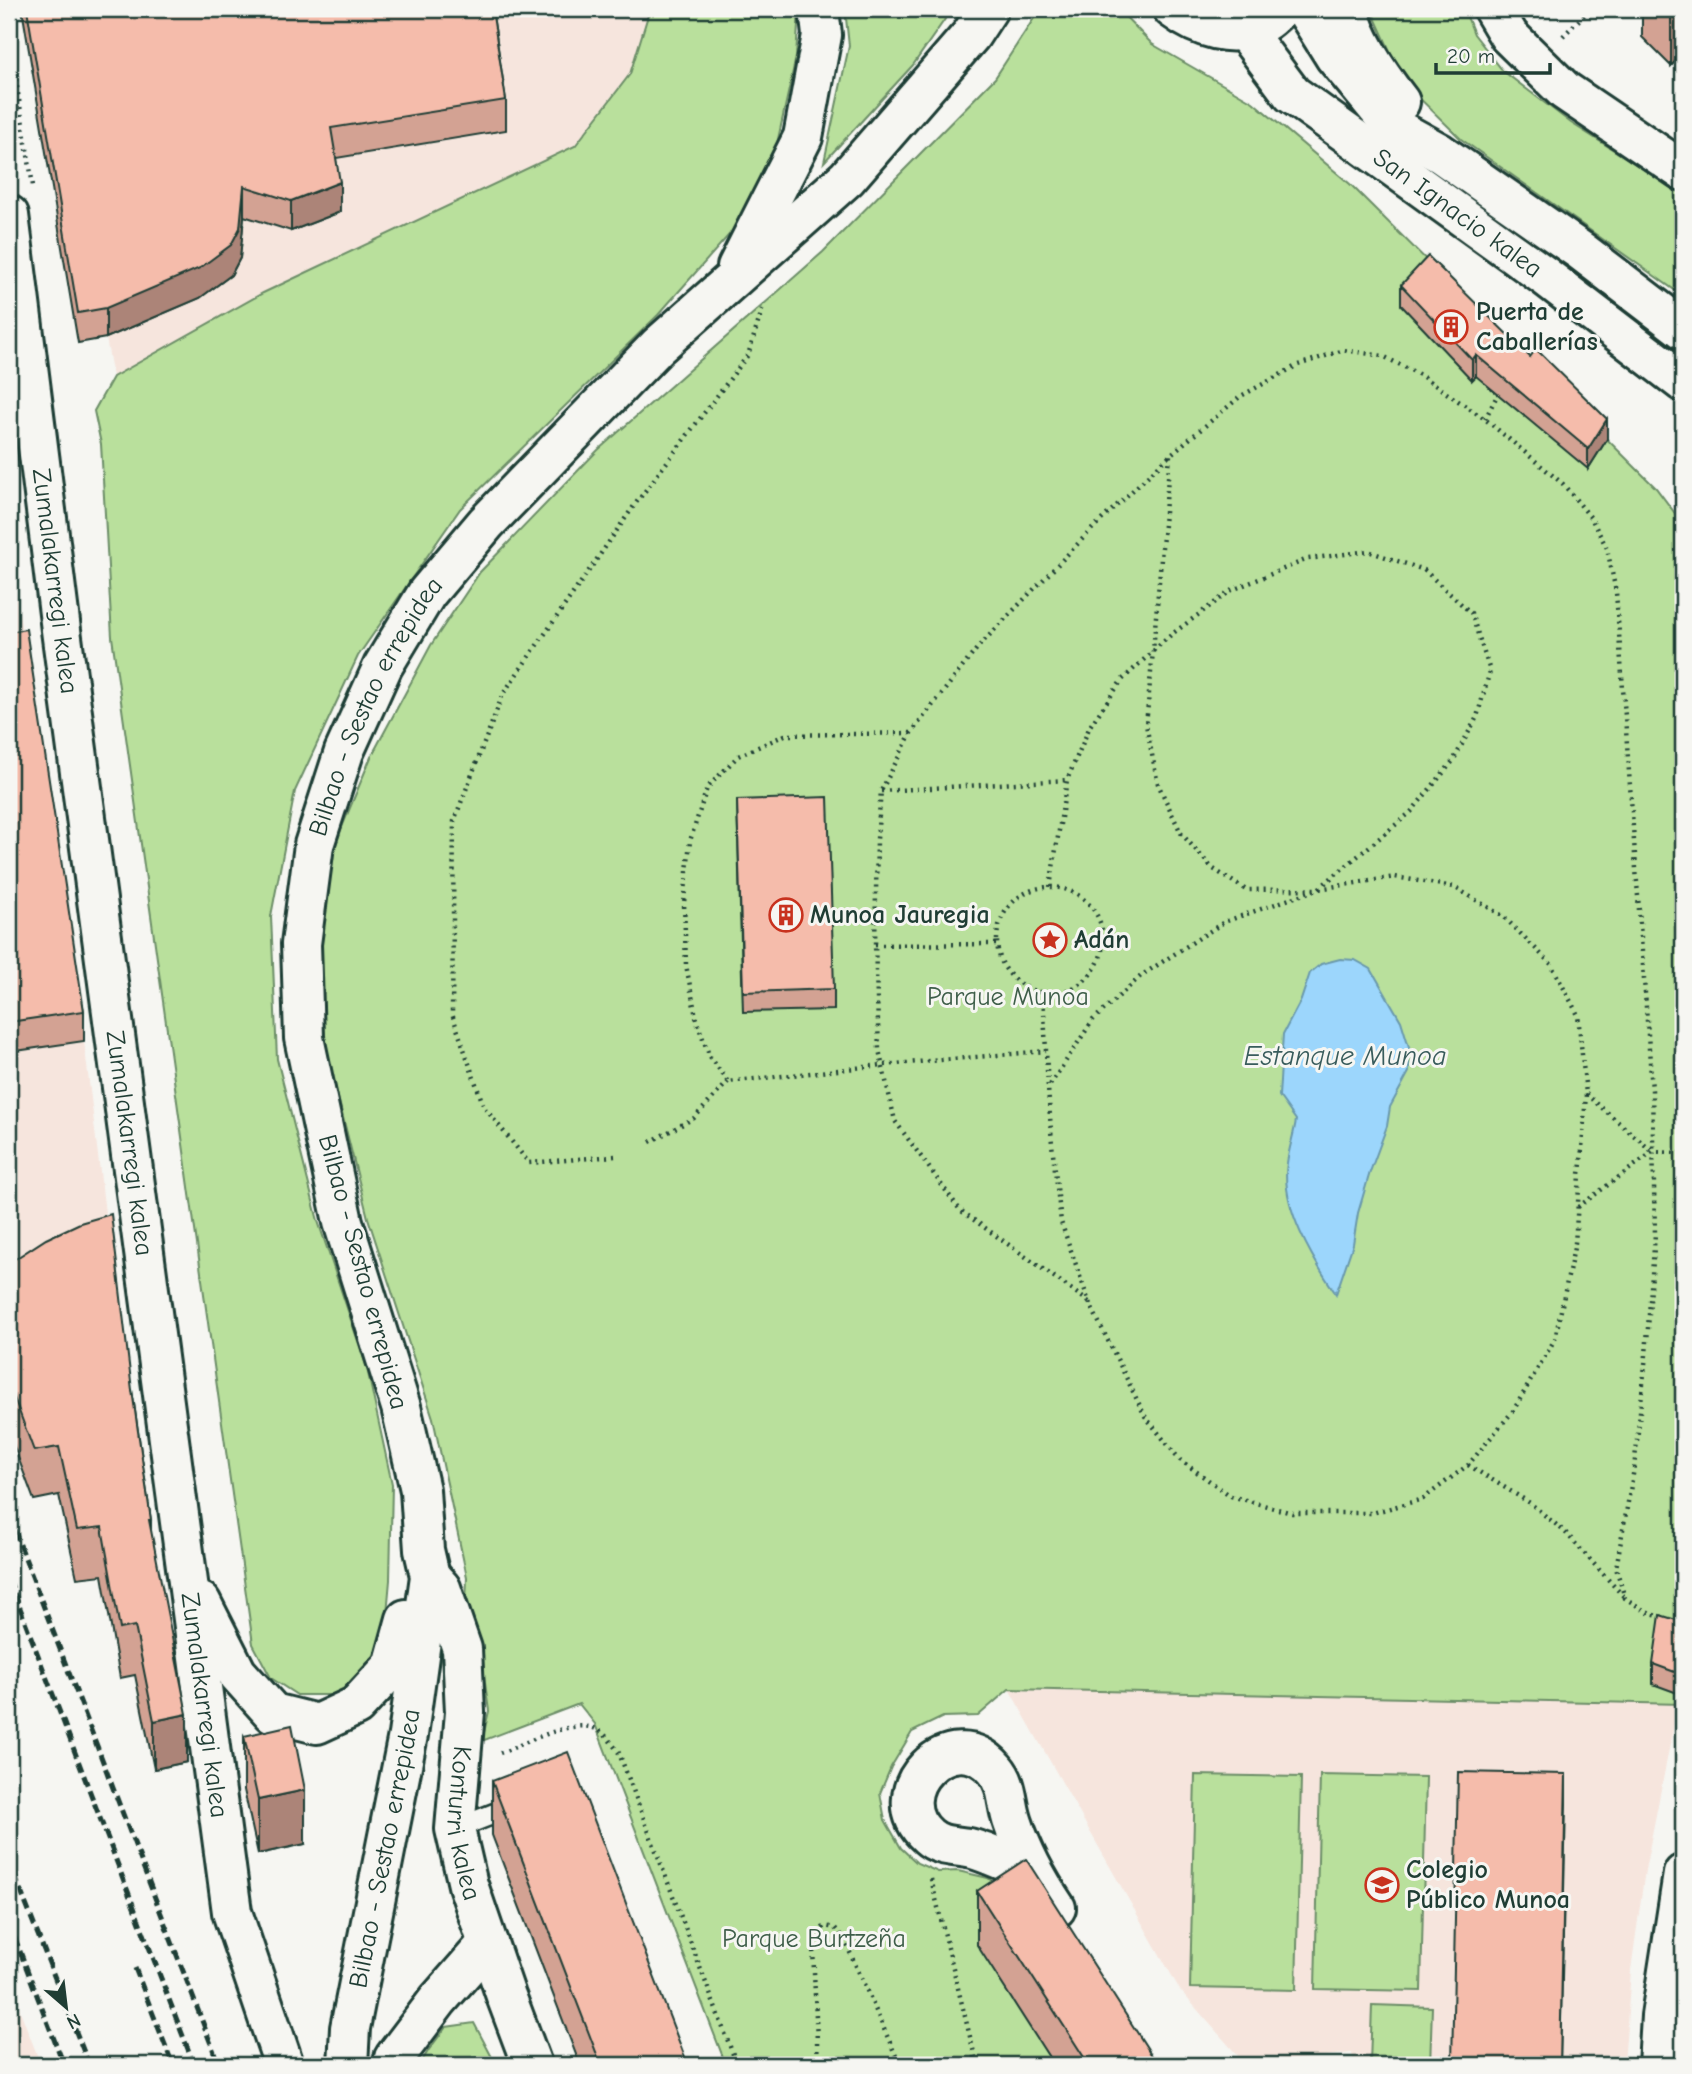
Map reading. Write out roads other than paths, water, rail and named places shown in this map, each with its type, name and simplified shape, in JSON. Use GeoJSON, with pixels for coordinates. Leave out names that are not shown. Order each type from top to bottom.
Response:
{"type":"FeatureCollection","features":[{"type":"Feature","properties":{"kind":"main road"},"geometry":{"type":"LineString","coordinates":[[728,285],[803,136],[822,35],[820,9]]}},
{"type":"Feature","properties":{"kind":"main road","name":"Bilbao - Sestao errepidea"},"geometry":{"type":"LineString","coordinates":[[348,2065],[350,2028],[408,1735],[427,1563],[420,1490],[401,1407],[344,1222],[304,1038],[301,944],[314,845],[344,752],[377,678],[427,593],[486,523],[648,356],[847,178],[971,35],[988,9]]}},
{"type":"Feature","properties":{"kind":"main road"},"geometry":{"type":"LineString","coordinates":[[1173,9],[1191,22],[1216,30],[1244,30],[1262,24],[1280,9]]}},
{"type":"Feature","properties":{"kind":"main road","name":"San Ignacio kalea"},"geometry":{"type":"LineString","coordinates":[[1305,9],[1335,57],[1394,127],[1440,153],[1581,251],[1683,329]]}},
{"type":"Feature","properties":{"kind":"main road"},"geometry":{"type":"LineString","coordinates":[[1349,9],[1352,23],[1384,82],[1440,153]]}},
{"type":"Feature","properties":{"kind":"main road"},"geometry":{"type":"LineString","coordinates":[[1493,9],[1509,36],[1565,91],[1683,172]]}},
{"type":"Feature","properties":{"kind":"main road","name":"San Ignacio kalea"},"geometry":{"type":"LineString","coordinates":[[1244,30],[1292,94],[1546,277],[1683,382]]}},
{"type":"Feature","properties":{"kind":"main road","name":"Zumalakarregi kalea"},"geometry":{"type":"LineString","coordinates":[[9,223],[232,1912],[284,2065]]}},
{"type":"Feature","properties":{"kind":"main road"},"geometry":{"type":"LineString","coordinates":[[187,1576],[237,1673],[273,1713],[317,1724],[356,1706],[393,1666],[427,1563]]}},
{"type":"Feature","properties":{"kind":"main road","name":"Konturri kalea"},"geometry":{"type":"LineString","coordinates":[[427,1563],[441,1588],[462,1649],[465,1712],[455,1829],[468,1885],[533,2065]]}},
{"type":"Feature","properties":{"kind":"main road"},"geometry":{"type":"LineString","coordinates":[[1032,1873],[971,1848],[943,1845],[928,1837],[918,1824],[913,1809],[913,1793],[916,1781],[932,1762],[948,1754],[960,1752],[977,1756],[993,1766],[1003,1779],[1013,1823],[1032,1873],[1076,1938]]}},
{"type":"Feature","properties":{"kind":"main road"},"geometry":{"type":"LineString","coordinates":[[1658,2065],[1672,2016],[1683,1881]]}},
{"type":"Feature","properties":{"kind":"main road"},"geometry":{"type":"LineString","coordinates":[[393,2065],[394,2058],[438,2000],[488,1943]]}},
{"type":"Feature","properties":{"kind":"main road"},"geometry":{"type":"LineString","coordinates":[[438,2000],[482,1991],[506,1996]]}},
{"type":"Feature","properties":{"kind":"lane"},"geometry":{"type":"LineString","coordinates":[[455,1829],[537,1796]]}},
{"type":"Feature","properties":{"kind":"water","name":"Estanque Munoa"},"geometry":{"type":"Polygon","coordinates":[[[1340,959],[1355,960],[1371,969],[1401,1021],[1409,1047],[1409,1072],[1390,1107],[1387,1126],[1358,1213],[1353,1244],[1336,1294],[1300,1232],[1288,1197],[1288,1157],[1296,1120],[1279,1096],[1283,1034],[1301,1000],[1310,973],[1321,964],[1340,959]]]}},
{"type":"Feature","properties":{"kind":"railway"},"geometry":{"type":"LineString","coordinates":[[9,1516],[219,2065]]}},
{"type":"Feature","properties":{"kind":"railway"},"geometry":{"type":"LineString","coordinates":[[9,1579],[194,2065]]}},
{"type":"Feature","properties":{"kind":"railway"},"geometry":{"type":"LineString","coordinates":[[9,1861],[89,2065]]}},
{"type":"Feature","properties":{"kind":"railway"},"geometry":{"type":"LineString","coordinates":[[9,1923],[64,2065]]}},
{"type":"Feature","properties":{"kind":"railway"},"geometry":{"type":"LineString","coordinates":[[135,1968],[173,2065]]}},
{"type":"Feature","properties":{"kind":"place","name":"Puerta de Caballerías"},"geometry":{"type":"Point","coordinates":[1451,327]}},
{"type":"Feature","properties":{"kind":"place","name":"Munoa Jauregia"},"geometry":{"type":"Point","coordinates":[786,915]}},
{"type":"Feature","properties":{"kind":"place","name":"Adán"},"geometry":{"type":"Point","coordinates":[1050,940]}},
{"type":"Feature","properties":{"kind":"place","name":"Colegio Público Munoa"},"geometry":{"type":"Point","coordinates":[1382,1885]}},
{"type":"Feature","properties":{"kind":"park label","name":"Parque Munoa"},"geometry":{"type":"Point","coordinates":[1008,997]}},
{"type":"Feature","properties":{"kind":"park label","name":"Parque Burtzeña"},"geometry":{"type":"Point","coordinates":[814,1939]}}]}
